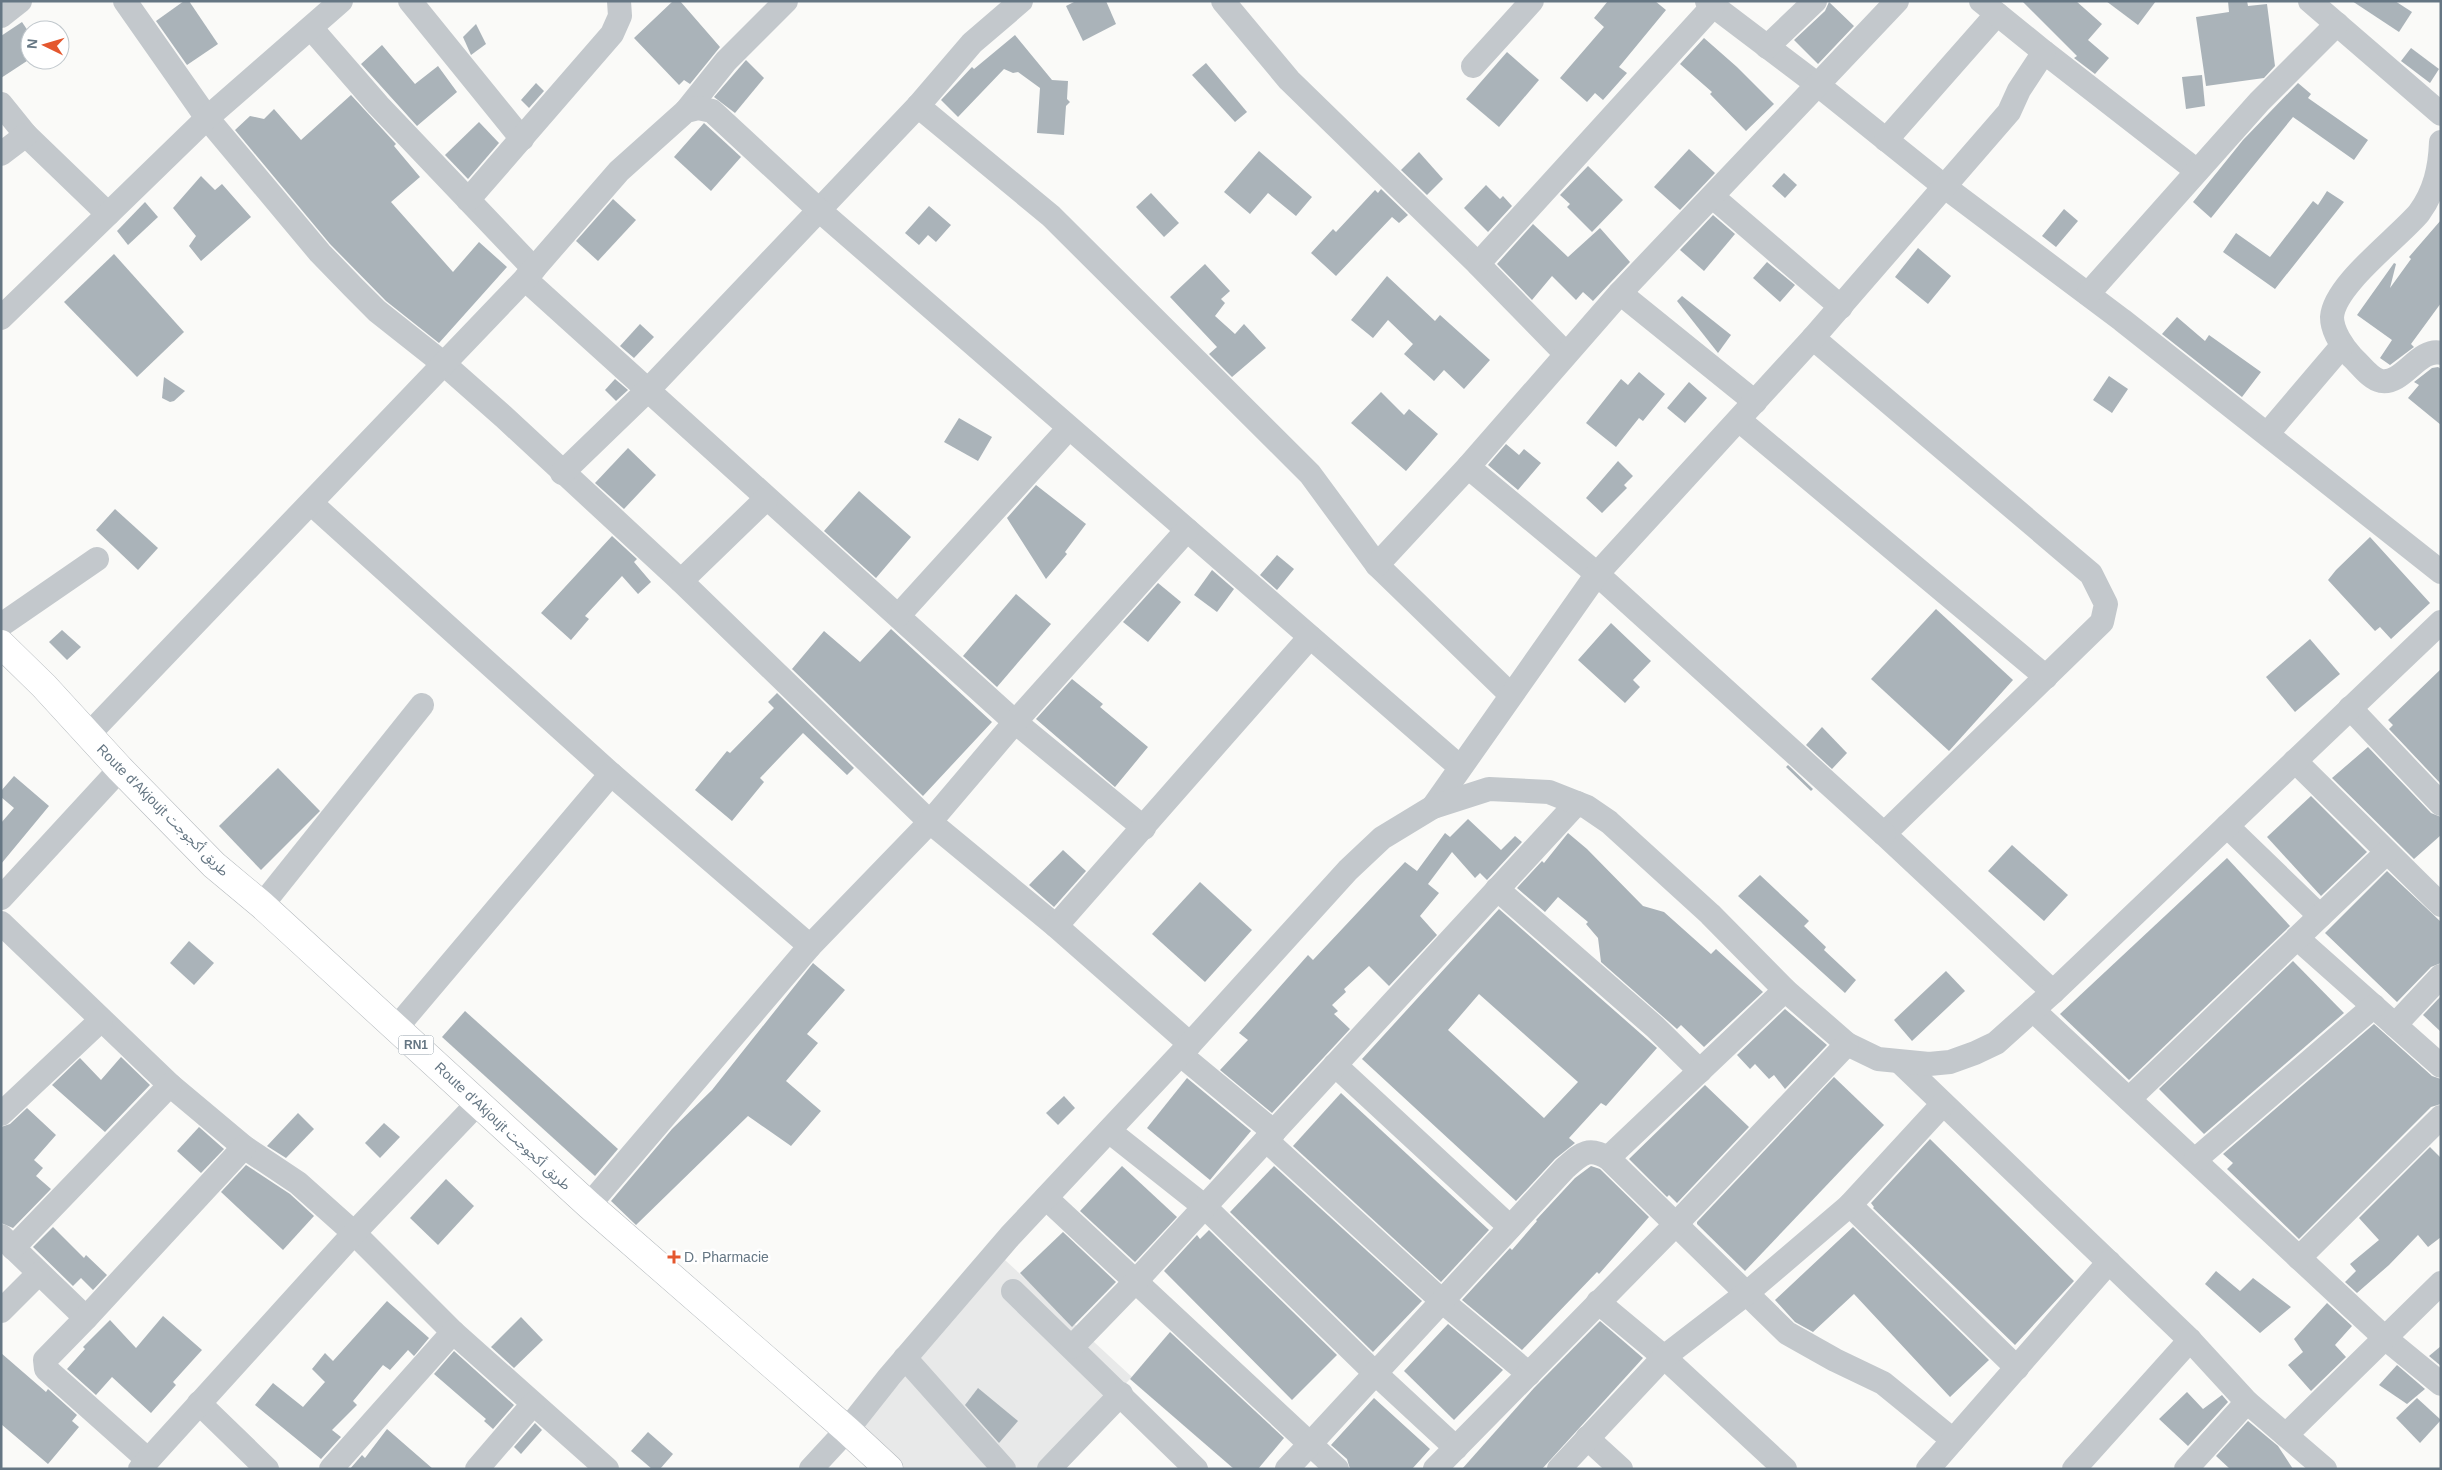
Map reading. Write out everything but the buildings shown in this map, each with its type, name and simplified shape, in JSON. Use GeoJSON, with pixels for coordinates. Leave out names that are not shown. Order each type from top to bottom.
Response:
{"type":"FeatureCollection","features":[{"type":"Feature","properties":{"kind":"highway","name":"Route d'Akjoujt طريق أكجوجت"},"geometry":{"type":"LineString","coordinates":[[1,644],[214,865],[262,905],[397,1027],[589,1205],[847,1430],[889,1469]]}},
{"type":"Feature","properties":{"kind":"street"},"geometry":{"type":"LineString","coordinates":[[1,16],[20,1]]}},
{"type":"Feature","properties":{"kind":"street"},"geometry":{"type":"LineString","coordinates":[[125,1],[207,118],[320,253],[377,311],[444,364],[504,417],[562,473],[681,580],[930,822],[1056,926],[1186,1049],[1270,1136],[1442,1300],[1528,1374]]}},
{"type":"Feature","properties":{"kind":"street"},"geometry":{"type":"LineString","coordinates":[[3,313],[207,118],[341,1]]}},
{"type":"Feature","properties":{"kind":"street"},"geometry":{"type":"LineString","coordinates":[[410,1],[522,139]]}},
{"type":"Feature","properties":{"kind":"street"},"geometry":{"type":"LineString","coordinates":[[468,200],[612,34],[620,16],[619,1]]}},
{"type":"Feature","properties":{"kind":"street"},"geometry":{"type":"LineString","coordinates":[[89,734],[312,504],[530,274],[619,171],[686,111],[726,61],[786,1]]}},
{"type":"Feature","properties":{"kind":"street"},"geometry":{"type":"LineString","coordinates":[[562,473],[649,389],[918,106],[972,43],[1021,1]]}},
{"type":"Feature","properties":{"kind":"street"},"geometry":{"type":"LineString","coordinates":[[1223,1],[1289,80],[1478,264],[1566,354]]}},
{"type":"Feature","properties":{"kind":"street"},"geometry":{"type":"LineString","coordinates":[[1473,66],[1532,1]]}},
{"type":"Feature","properties":{"kind":"street"},"geometry":{"type":"LineString","coordinates":[[1768,47],[1815,1]]}},
{"type":"Feature","properties":{"kind":"street"},"geometry":{"type":"LineString","coordinates":[[1377,565],[1468,467],[1620,293],[1897,1]]}},
{"type":"Feature","properties":{"kind":"street"},"geometry":{"type":"LineString","coordinates":[[2310,1],[2441,114]]}},
{"type":"Feature","properties":{"kind":"street"},"geometry":{"type":"LineString","coordinates":[[1478,264],[1710,3],[1818,85],[1945,187],[2088,294],[2268,433],[2441,572]]}},
{"type":"Feature","properties":{"kind":"street"},"geometry":{"type":"LineString","coordinates":[[1886,140],[1989,8],[2197,171]]}},
{"type":"Feature","properties":{"kind":"street"},"geometry":{"type":"LineString","coordinates":[[2088,294],[2259,102],[2337,24]]}},
{"type":"Feature","properties":{"kind":"street"},"geometry":{"type":"LineString","coordinates":[[311,28],[378,105],[468,200],[530,274],[649,389],[766,499],[899,615],[1015,722],[1144,828]]}},
{"type":"Feature","properties":{"kind":"street"},"geometry":{"type":"LineString","coordinates":[[1432,807],[1597,574],[1814,338],[1945,187],[2009,112],[2019,90],[2044,52]]}},
{"type":"Feature","properties":{"kind":"street"},"geometry":{"type":"LineString","coordinates":[[1,104],[26,135],[108,214]]}},
{"type":"Feature","properties":{"kind":"street"},"geometry":{"type":"LineString","coordinates":[[918,106],[1051,216],[1310,474],[1377,565],[1511,695]]}},
{"type":"Feature","properties":{"kind":"street"},"geometry":{"type":"LineString","coordinates":[[686,111],[698,108],[712,111],[819,210],[1460,767]]}},
{"type":"Feature","properties":{"kind":"street"},"geometry":{"type":"LineString","coordinates":[[1,154],[26,135]]}},
{"type":"Feature","properties":{"kind":"street"},"geometry":{"type":"LineString","coordinates":[[2441,142],[2437,182],[2419,212],[2345,289],[2336,305],[2332,318],[2342,346],[2371,376],[2381,381],[2392,380],[2429,354],[2441,353]]}},
{"type":"Feature","properties":{"kind":"street"},"geometry":{"type":"LineString","coordinates":[[1713,197],[1840,307]]}},
{"type":"Feature","properties":{"kind":"street"},"geometry":{"type":"LineString","coordinates":[[1620,293],[1755,402]]}},
{"type":"Feature","properties":{"kind":"street"},"geometry":{"type":"LineString","coordinates":[[1814,338],[2091,574],[2106,604],[2102,622],[1884,834]]}},
{"type":"Feature","properties":{"kind":"street"},"geometry":{"type":"LineString","coordinates":[[2268,433],[2342,346]]}},
{"type":"Feature","properties":{"kind":"street"},"geometry":{"type":"LineString","coordinates":[[1739,420],[2046,677]]}},
{"type":"Feature","properties":{"kind":"street"},"geometry":{"type":"LineString","coordinates":[[899,615],[1069,428]]}},
{"type":"Feature","properties":{"kind":"street"},"geometry":{"type":"LineString","coordinates":[[1468,467],[1597,574],[1884,834],[2053,992]]}},
{"type":"Feature","properties":{"kind":"street"},"geometry":{"type":"LineString","coordinates":[[681,580],[766,499]]}},
{"type":"Feature","properties":{"kind":"street"},"geometry":{"type":"LineString","coordinates":[[312,504],[611,774],[810,946]]}},
{"type":"Feature","properties":{"kind":"street"},"geometry":{"type":"LineString","coordinates":[[589,1205],[810,946],[930,822],[1015,722],[1187,530]]}},
{"type":"Feature","properties":{"kind":"street"},"geometry":{"type":"LineString","coordinates":[[1,625],[98,559]]}},
{"type":"Feature","properties":{"kind":"street"},"geometry":{"type":"LineString","coordinates":[[811,1469],[847,1430],[905,1358],[1046,1198],[1186,1049],[1348,870],[1382,838],[1432,807],[1488,789],[1549,792],[1577,802],[1609,822],[1710,914],[1785,990],[1847,1044],[1878,1059],[1900,1062],[1950,1062],[1996,1043],[2033,1010],[2441,622]]}},
{"type":"Feature","properties":{"kind":"street"},"geometry":{"type":"LineString","coordinates":[[1056,926],[1310,637]]}},
{"type":"Feature","properties":{"kind":"street"},"geometry":{"type":"LineString","coordinates":[[262,905],[422,705]]}},
{"type":"Feature","properties":{"kind":"street"},"geometry":{"type":"LineString","coordinates":[[2350,708],[2441,804]]}},
{"type":"Feature","properties":{"kind":"street"},"geometry":{"type":"LineString","coordinates":[[2295,760],[2386,853],[2441,905]]}},
{"type":"Feature","properties":{"kind":"street"},"geometry":{"type":"LineString","coordinates":[[1,898],[120,769]]}},
{"type":"Feature","properties":{"kind":"street"},"geometry":{"type":"LineString","coordinates":[[397,1027],[611,774]]}},
{"type":"Feature","properties":{"kind":"street"},"geometry":{"type":"LineString","coordinates":[[1072,1347],[1136,1282],[1577,802]]}},
{"type":"Feature","properties":{"kind":"street"},"geometry":{"type":"LineString","coordinates":[[2227,826],[2320,916]]}},
{"type":"Feature","properties":{"kind":"street"},"geometry":{"type":"LineString","coordinates":[[2129,1100],[2386,853]]}},
{"type":"Feature","properties":{"kind":"street"},"geometry":{"type":"LineString","coordinates":[[1497,889],[1655,1027],[1700,1071]]}},
{"type":"Feature","properties":{"kind":"street"},"geometry":{"type":"LineString","coordinates":[[1,923],[170,1085],[244,1147],[298,1183],[354,1233],[452,1332],[607,1469]]}},
{"type":"Feature","properties":{"kind":"street"},"geometry":{"type":"LineString","coordinates":[[2297,938],[2441,1066]]}},
{"type":"Feature","properties":{"kind":"street"},"geometry":{"type":"LineString","coordinates":[[2395,1025],[2441,976]]}},
{"type":"Feature","properties":{"kind":"street"},"geometry":{"type":"LineString","coordinates":[[1608,1158],[1785,990]]}},
{"type":"Feature","properties":{"kind":"street"},"geometry":{"type":"LineString","coordinates":[[2195,1160],[2374,1006]]}},
{"type":"Feature","properties":{"kind":"street"},"geometry":{"type":"LineString","coordinates":[[2033,1010],[2385,1338],[2441,1384]]}},
{"type":"Feature","properties":{"kind":"street"},"geometry":{"type":"LineString","coordinates":[[1,1114],[101,1020]]}},
{"type":"Feature","properties":{"kind":"street"},"geometry":{"type":"LineString","coordinates":[[1435,1469],[1676,1224],[1847,1044]]}},
{"type":"Feature","properties":{"kind":"street"},"geometry":{"type":"LineString","coordinates":[[1900,1062],[2190,1340],[2246,1402],[2325,1469]]}},
{"type":"Feature","properties":{"kind":"street"},"geometry":{"type":"LineString","coordinates":[[1335,1065],[1510,1227]]}},
{"type":"Feature","properties":{"kind":"street"},"geometry":{"type":"LineString","coordinates":[[86,1318],[38,1274],[7,1242],[170,1085]]}},
{"type":"Feature","properties":{"kind":"street"},"geometry":{"type":"LineString","coordinates":[[244,1147],[86,1318],[47,1356],[44,1364],[144,1464],[354,1233],[478,1104]]}},
{"type":"Feature","properties":{"kind":"street"},"geometry":{"type":"LineString","coordinates":[[1559,1469],[1664,1357],[1747,1293],[1850,1206],[1943,1104]]}},
{"type":"Feature","properties":{"kind":"street"},"geometry":{"type":"LineString","coordinates":[[2299,1258],[2441,1117]]}},
{"type":"Feature","properties":{"kind":"street"},"geometry":{"type":"LineString","coordinates":[[1109,1131],[1205,1207],[1375,1373],[1456,1448]]}},
{"type":"Feature","properties":{"kind":"street"},"geometry":{"type":"LineString","coordinates":[[1287,1469],[1510,1227],[1581,1154],[1597,1152],[1608,1158],[1787,1333],[1835,1360],[1883,1383],[1954,1440]]}},
{"type":"Feature","properties":{"kind":"street"},"geometry":{"type":"LineString","coordinates":[[1046,1198],[1337,1469]]}},
{"type":"Feature","properties":{"kind":"street"},"geometry":{"type":"LineString","coordinates":[[1850,1206],[2017,1368]]}},
{"type":"Feature","properties":{"kind":"street"},"geometry":{"type":"LineString","coordinates":[[1928,1469],[2109,1262]]}},
{"type":"Feature","properties":{"kind":"street"},"geometry":{"type":"LineString","coordinates":[[1,1311],[38,1274]]}},
{"type":"Feature","properties":{"kind":"street"},"geometry":{"type":"LineString","coordinates":[[2286,1435],[2441,1284]]}},
{"type":"Feature","properties":{"kind":"street"},"geometry":{"type":"LineString","coordinates":[[1013,1291],[1196,1469]]}},
{"type":"Feature","properties":{"kind":"street"},"geometry":{"type":"LineString","coordinates":[[1598,1302],[1664,1357],[1785,1469]]}},
{"type":"Feature","properties":{"kind":"street"},"geometry":{"type":"LineString","coordinates":[[331,1469],[452,1332]]}},
{"type":"Feature","properties":{"kind":"street"},"geometry":{"type":"LineString","coordinates":[[2074,1469],[2190,1340]]}},
{"type":"Feature","properties":{"kind":"street"},"geometry":{"type":"LineString","coordinates":[[905,1358],[1004,1469]]}},
{"type":"Feature","properties":{"kind":"street"},"geometry":{"type":"LineString","coordinates":[[1049,1469],[1121,1394]]}},
{"type":"Feature","properties":{"kind":"street"},"geometry":{"type":"LineString","coordinates":[[2186,1469],[2246,1402]]}},
{"type":"Feature","properties":{"kind":"street"},"geometry":{"type":"LineString","coordinates":[[200,1403],[267,1469]]}},
{"type":"Feature","properties":{"kind":"street"},"geometry":{"type":"LineString","coordinates":[[477,1469],[533,1404]]}},
{"type":"Feature","properties":{"kind":"street"},"geometry":{"type":"LineString","coordinates":[[1587,1438],[1621,1469]]}},
{"type":"Feature","properties":{"kind":"shaded area"},"geometry":{"type":"Polygon","coordinates":[[[1005,1260],[1132,1377],[1043,1469],[905,1469],[861,1428],[1005,1260]]]}},
{"type":"Feature","properties":{"kind":"place","name":"D. Pharmacie"},"geometry":{"type":"Point","coordinates":[674,1257]}}]}
